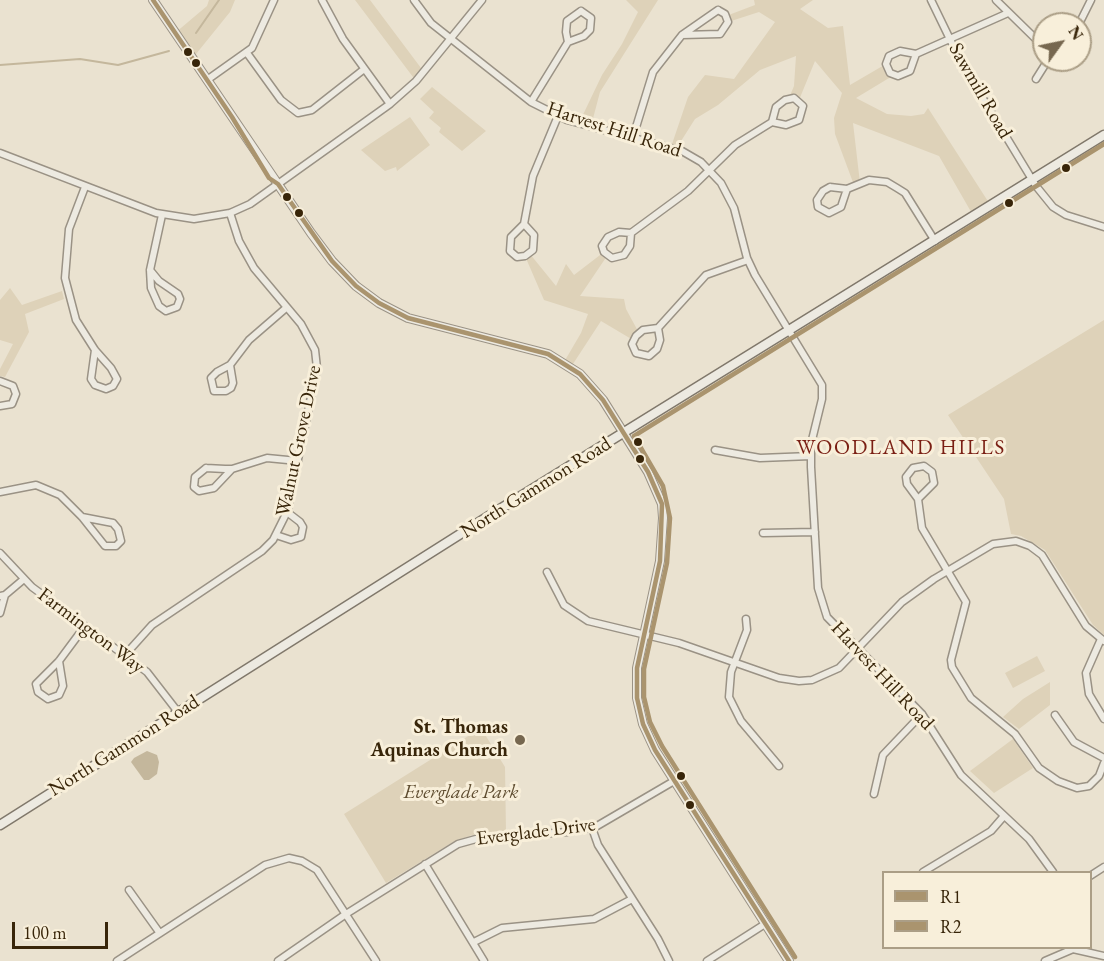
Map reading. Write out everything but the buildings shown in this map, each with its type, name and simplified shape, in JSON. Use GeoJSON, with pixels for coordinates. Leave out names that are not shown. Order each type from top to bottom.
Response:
{"type":"FeatureCollection","features":[{"type":"Feature","properties":{"kind":"main road","name":"North Gammon Road"},"geometry":{"type":"LineString","coordinates":[[0,825],[1104,135]]}},
{"type":"Feature","properties":{"kind":"street"},"geometry":{"type":"LineString","coordinates":[[153,0],[232,117],[269,178],[278,184],[332,261],[370,297],[419,322],[528,347],[557,358],[588,382],[624,433],[656,489],[663,518],[660,561],[643,635],[636,682],[641,713],[651,743],[789,961]]}},
{"type":"Feature","properties":{"kind":"street"},"geometry":{"type":"LineString","coordinates":[[207,81],[247,53],[257,41],[274,0]]}},
{"type":"Feature","properties":{"kind":"street"},"geometry":{"type":"LineString","coordinates":[[322,0],[335,27],[363,70],[390,104]]}},
{"type":"Feature","properties":{"kind":"street","name":"Harvest Hill Road"},"geometry":{"type":"LineString","coordinates":[[414,0],[430,23],[531,102],[558,116],[682,151],[710,170],[731,198],[748,260],[822,385],[822,399],[813,434],[811,456],[814,532],[821,603],[836,628],[922,714],[961,775],[1029,839],[1052,871]]}},
{"type":"Feature","properties":{"kind":"street"},"geometry":{"type":"LineString","coordinates":[[0,153],[162,215],[194,219],[230,213],[250,204],[390,104],[416,81],[482,0]]}},
{"type":"Feature","properties":{"kind":"street","name":"Sawmill Road"},"geometry":{"type":"LineString","coordinates":[[931,0],[949,40],[1032,180],[1056,209],[1066,215],[1104,227]]}},
{"type":"Feature","properties":{"kind":"street"},"geometry":{"type":"LineString","coordinates":[[996,0],[1032,36]]}},
{"type":"Feature","properties":{"kind":"street"},"geometry":{"type":"LineString","coordinates":[[633,137],[654,72],[682,34],[718,10],[728,18],[728,26],[716,36],[682,34]]}},
{"type":"Feature","properties":{"kind":"street"},"geometry":{"type":"LineString","coordinates":[[531,102],[568,42],[584,36],[590,30],[592,22],[585,13],[573,14],[567,21],[568,42]]}},
{"type":"Feature","properties":{"kind":"street"},"geometry":{"type":"LineString","coordinates":[[916,54],[907,73],[898,76],[887,70],[887,59],[892,54],[900,51],[916,54],[1008,13]]}},
{"type":"Feature","properties":{"kind":"street"},"geometry":{"type":"LineString","coordinates":[[247,53],[281,100],[291,110],[298,112],[312,110],[363,70]]}},
{"type":"Feature","properties":{"kind":"street"},"geometry":{"type":"LineString","coordinates":[[1036,79],[1040,72]]}},
{"type":"Feature","properties":{"kind":"street"},"geometry":{"type":"LineString","coordinates":[[631,233],[630,246],[624,255],[612,258],[604,252],[602,246],[608,237],[619,232],[631,233],[688,192],[735,145],[772,122],[791,125],[802,116],[803,106],[794,98],[785,100],[776,107],[772,122]]}},
{"type":"Feature","properties":{"kind":"street"},"geometry":{"type":"LineString","coordinates":[[524,224],[534,235],[533,250],[525,256],[517,257],[510,251],[511,237],[524,224],[533,176],[558,116]]}},
{"type":"Feature","properties":{"kind":"street"},"geometry":{"type":"LineString","coordinates":[[847,189],[843,204],[837,210],[829,213],[818,207],[817,200],[822,191],[830,187],[847,189],[870,180],[887,182],[905,194],[935,240]]}},
{"type":"Feature","properties":{"kind":"street"},"geometry":{"type":"LineString","coordinates":[[85,187],[69,229],[65,278],[76,320],[117,379],[116,383],[106,389],[95,385],[91,379],[95,350]]}},
{"type":"Feature","properties":{"kind":"street","name":"Walnut Grove Drive"},"geometry":{"type":"LineString","coordinates":[[125,655],[153,625],[262,551],[276,535],[287,512],[317,361],[307,333],[254,268],[239,241],[230,213]]}},
{"type":"Feature","properties":{"kind":"street"},"geometry":{"type":"LineString","coordinates":[[150,270],[159,281],[178,294],[180,299],[177,307],[166,311],[159,306],[151,288],[150,270],[162,215]]}},
{"type":"Feature","properties":{"kind":"street"},"geometry":{"type":"LineString","coordinates":[[658,328],[660,340],[657,349],[648,356],[636,353],[632,344],[636,336],[644,330],[658,328],[706,275],[748,260]]}},
{"type":"Feature","properties":{"kind":"street"},"geometry":{"type":"LineString","coordinates":[[230,365],[233,383],[231,388],[226,391],[214,391],[210,378],[230,365],[249,340],[286,308]]}},
{"type":"Feature","properties":{"kind":"street"},"geometry":{"type":"LineString","coordinates":[[0,381],[13,386],[16,394],[12,404],[0,406]]}},
{"type":"Feature","properties":{"kind":"street"},"geometry":{"type":"LineString","coordinates":[[715,450],[753,457],[811,456]]}},
{"type":"Feature","properties":{"kind":"street"},"geometry":{"type":"LineString","coordinates":[[232,469],[214,488],[201,491],[195,487],[195,477],[202,470],[232,469],[267,458],[298,460]]}},
{"type":"Feature","properties":{"kind":"street"},"geometry":{"type":"LineString","coordinates":[[918,499],[934,483],[932,472],[924,466],[913,468],[906,477],[907,484],[918,499],[922,528],[964,596],[966,607],[951,660],[971,698],[1015,734],[1039,768],[1058,781],[1077,788],[1089,786],[1099,776],[1104,763]]}},
{"type":"Feature","properties":{"kind":"street"},"geometry":{"type":"LineString","coordinates":[[0,492],[36,485],[60,495],[82,517],[105,546],[116,546],[121,541],[118,529],[113,523],[82,517]]}},
{"type":"Feature","properties":{"kind":"street"},"geometry":{"type":"LineString","coordinates":[[276,535],[291,540],[302,537],[303,527],[300,522],[287,512]]}},
{"type":"Feature","properties":{"kind":"street"},"geometry":{"type":"LineString","coordinates":[[763,533],[814,532]]}},
{"type":"Feature","properties":{"kind":"street"},"geometry":{"type":"LineString","coordinates":[[547,572],[559,597],[579,616],[596,624],[679,643],[779,678],[812,680],[832,672],[857,650],[908,597],[993,544],[1016,541],[1030,546],[1042,555],[1086,626],[1102,640],[1086,673],[1089,694],[1104,719]]}},
{"type":"Feature","properties":{"kind":"street","name":"Farmington Way"},"geometry":{"type":"LineString","coordinates":[[0,553],[24,579],[156,681],[178,712]]}},
{"type":"Feature","properties":{"kind":"street"},"geometry":{"type":"LineString","coordinates":[[0,613],[3,596],[24,579]]}},
{"type":"Feature","properties":{"kind":"street"},"geometry":{"type":"LineString","coordinates":[[746,619],[747,630],[728,691],[732,709],[779,766]]}},
{"type":"Feature","properties":{"kind":"street"},"geometry":{"type":"LineString","coordinates":[[59,661],[63,687],[59,695],[48,699],[38,692],[36,684],[59,661],[85,626]]}},
{"type":"Feature","properties":{"kind":"street"},"geometry":{"type":"LineString","coordinates":[[874,794],[884,755],[922,714]]}},
{"type":"Feature","properties":{"kind":"street"},"geometry":{"type":"LineString","coordinates":[[1055,714],[1074,742],[1104,758]]}},
{"type":"Feature","properties":{"kind":"street","name":"Everglade Drive"},"geometry":{"type":"LineString","coordinates":[[278,961],[346,914],[458,844],[476,839],[592,828],[619,816],[674,781]]}},
{"type":"Feature","properties":{"kind":"street"},"geometry":{"type":"LineString","coordinates":[[926,871],[990,831],[1004,816]]}},
{"type":"Feature","properties":{"kind":"street"},"geometry":{"type":"LineString","coordinates":[[592,828],[598,845],[658,939],[669,961]]}},
{"type":"Feature","properties":{"kind":"street"},"geometry":{"type":"LineString","coordinates":[[117,961],[265,865],[283,858],[302,861],[317,870],[376,961]]}},
{"type":"Feature","properties":{"kind":"street"},"geometry":{"type":"LineString","coordinates":[[425,864],[484,961]]}},
{"type":"Feature","properties":{"kind":"street"},"geometry":{"type":"LineString","coordinates":[[129,890],[159,932]]}},
{"type":"Feature","properties":{"kind":"street"},"geometry":{"type":"LineString","coordinates":[[474,942],[502,928],[594,919],[632,899]]}},
{"type":"Feature","properties":{"kind":"street"},"geometry":{"type":"LineString","coordinates":[[706,961],[765,924]]}},
{"type":"Feature","properties":{"kind":"street"},"geometry":{"type":"LineString","coordinates":[[1045,961],[1064,950],[1073,949]]}},
{"type":"Feature","properties":{"kind":"street"},"geometry":{"type":"LineString","coordinates":[[1085,949],[1104,956]]}},
{"type":"Feature","properties":{"kind":"green space"},"geometry":{"type":"Polygon","coordinates":[[[209,0],[235,0],[230,12],[192,59],[175,33],[207,6],[209,0]]]}},
{"type":"Feature","properties":{"kind":"green space"},"geometry":{"type":"Polygon","coordinates":[[[355,0],[370,0],[424,72],[416,81],[355,0]]]}},
{"type":"Feature","properties":{"kind":"green space"},"geometry":{"type":"Polygon","coordinates":[[[626,0],[658,0],[600,92],[591,126],[579,123],[602,75],[622,44],[638,12],[626,0]]]}},
{"type":"Feature","properties":{"kind":"green space"},"geometry":{"type":"Polygon","coordinates":[[[754,0],[813,0],[800,9],[828,28],[843,26],[850,85],[886,64],[894,75],[856,98],[887,114],[911,116],[924,114],[928,108],[991,206],[974,217],[939,156],[853,123],[860,183],[854,185],[835,134],[834,118],[842,93],[815,61],[799,100],[789,98],[794,86],[796,56],[760,70],[718,105],[695,119],[676,149],[671,147],[688,97],[705,75],[734,79],[775,22],[759,12],[728,22],[726,16],[755,5],[754,0]]]}},
{"type":"Feature","properties":{"kind":"green space"},"geometry":{"type":"Polygon","coordinates":[[[432,87],[486,131],[462,151],[439,132],[441,128],[429,118],[434,112],[420,99],[432,87]]]}},
{"type":"Feature","properties":{"kind":"green space"},"geometry":{"type":"Polygon","coordinates":[[[410,117],[430,145],[397,171],[396,167],[385,171],[361,150],[410,117]]]}},
{"type":"Feature","properties":{"kind":"green space"},"geometry":{"type":"Polygon","coordinates":[[[604,252],[607,256],[580,296],[624,299],[626,309],[639,333],[633,340],[601,321],[571,367],[564,362],[581,333],[588,314],[544,300],[525,256],[530,254],[556,286],[566,264],[574,275],[604,252]]]}},
{"type":"Feature","properties":{"kind":"green space"},"geometry":{"type":"Polygon","coordinates":[[[10,288],[22,305],[62,291],[64,299],[25,314],[29,332],[5,377],[0,376],[0,369],[13,344],[0,340],[0,300],[10,288]]]}},
{"type":"Feature","properties":{"kind":"green space"},"geometry":{"type":"Polygon","coordinates":[[[1104,320],[1104,635],[1093,625],[1045,550],[1021,536],[1011,534],[1004,499],[948,415],[1104,320]]]}},
{"type":"Feature","properties":{"kind":"green space"},"geometry":{"type":"Polygon","coordinates":[[[1037,656],[1045,671],[1013,688],[1005,673],[1037,656]]]}},
{"type":"Feature","properties":{"kind":"green space"},"geometry":{"type":"Polygon","coordinates":[[[1050,682],[1050,705],[1019,729],[1003,717],[1023,699],[1050,682]]]}},
{"type":"Feature","properties":{"kind":"green space","name":"Everglade Park"},"geometry":{"type":"Polygon","coordinates":[[[481,728],[505,767],[506,832],[472,835],[453,842],[386,883],[344,814],[481,728]]]}},
{"type":"Feature","properties":{"kind":"green space"},"geometry":{"type":"Polygon","coordinates":[[[1013,739],[1033,768],[994,793],[970,771],[1013,739]]]}},
{"type":"Feature","properties":{"kind":"shaded area"},"geometry":{"type":"Polygon","coordinates":[[[147,751],[157,755],[159,762],[157,774],[149,780],[144,780],[131,762],[147,751]]]}},
{"type":"Feature","properties":{"kind":"waterway"},"geometry":{"type":"LineString","coordinates":[[196,33],[219,0]]}},
{"type":"Feature","properties":{"kind":"waterway"},"geometry":{"type":"LineString","coordinates":[[0,65],[80,59],[118,65],[169,51]]}},
{"type":"Feature","properties":{"kind":"transit line","name":"R1"},"geometry":{"type":"LineString","coordinates":[[153,0],[232,117],[269,178],[278,184],[332,261],[356,286],[379,303],[408,318],[548,354],[580,374],[603,400],[648,472],[662,504],[660,561],[637,668],[637,698],[643,724],[655,750],[789,961]]}},
{"type":"Feature","properties":{"kind":"transit line","name":"R2"},"geometry":{"type":"LineString","coordinates":[[795,957],[662,746],[650,722],[644,697],[644,669],[667,563],[670,518],[663,486],[634,436],[1104,144]]}},
{"type":"Feature","properties":{"kind":"place","name":"St. Thomas Aquinas Church"},"geometry":{"type":"Point","coordinates":[520,740]}},
{"type":"Feature","properties":{"kind":"district","name":"WOODLAND HILLS"},"geometry":{"type":"Point","coordinates":[901,448]}}]}
